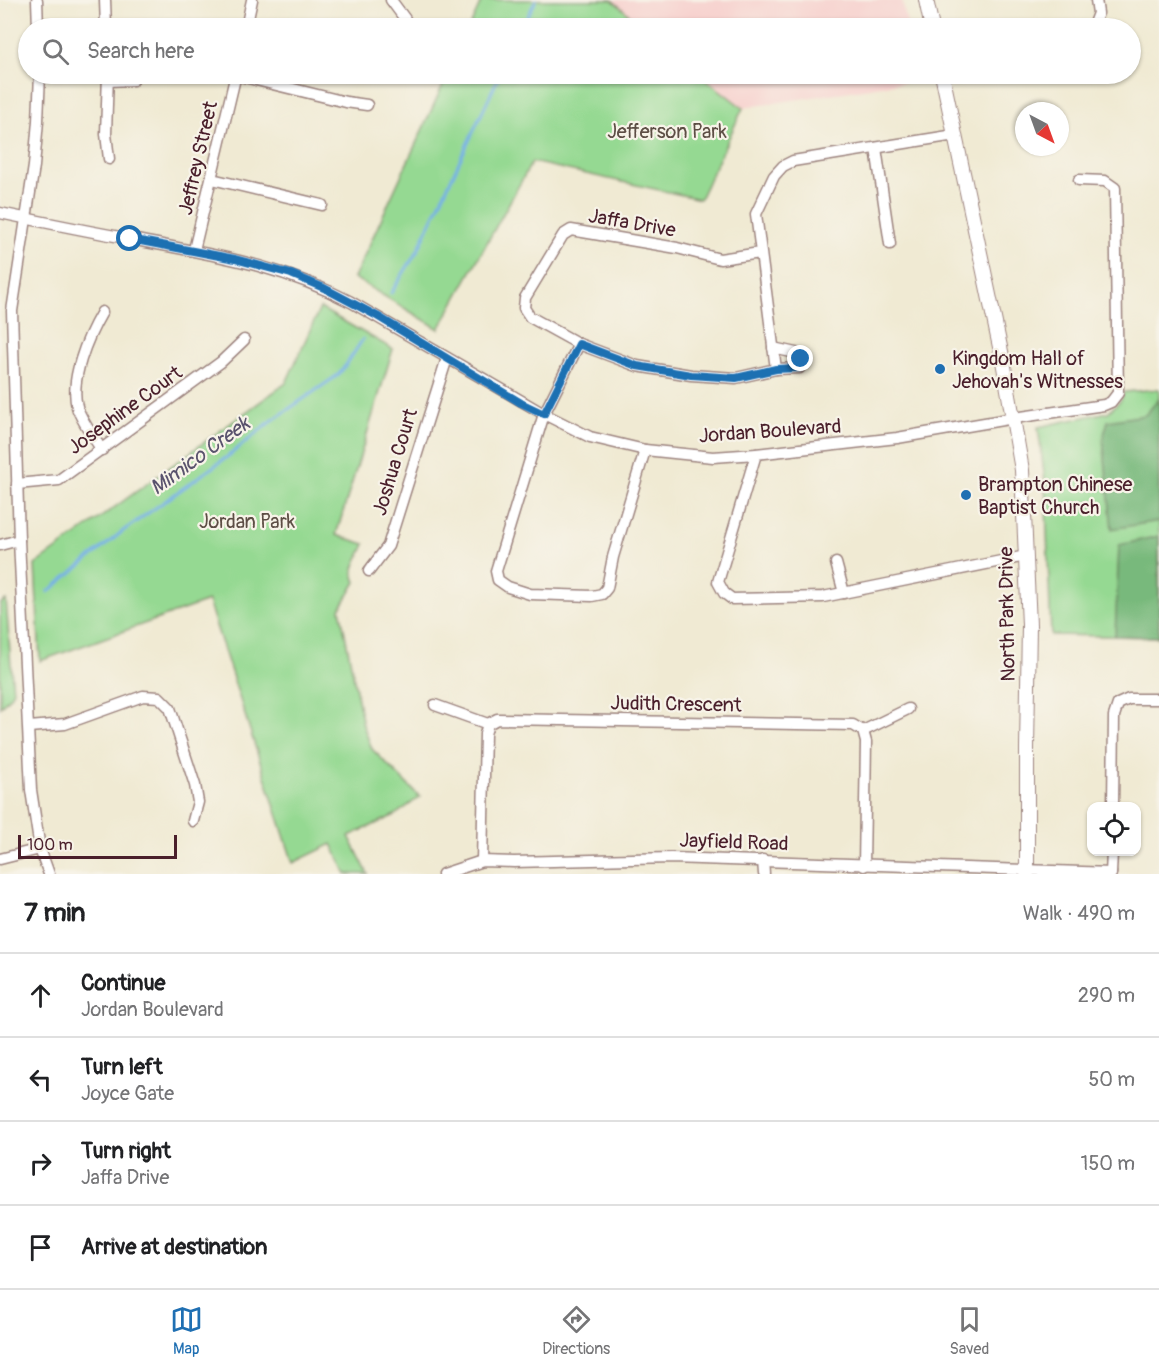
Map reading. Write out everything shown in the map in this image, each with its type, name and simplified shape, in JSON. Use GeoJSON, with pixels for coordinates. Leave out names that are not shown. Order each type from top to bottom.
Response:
{"type":"FeatureCollection","features":[{"type":"Feature","properties":{"kind":"main road"},"geometry":{"type":"LineString","coordinates":[[926,0],[930,18]]}},
{"type":"Feature","properties":{"kind":"main road","name":"North Park Drive"},"geometry":{"type":"LineString","coordinates":[[944,84],[1014,418],[1022,470],[1029,625],[1027,872]]}},
{"type":"Feature","properties":{"kind":"street"},"geometry":{"type":"LineString","coordinates":[[37,0],[38,18]]}},
{"type":"Feature","properties":{"kind":"street"},"geometry":{"type":"LineString","coordinates":[[105,0],[106,18]]}},
{"type":"Feature","properties":{"kind":"street"},"geometry":{"type":"LineString","coordinates":[[248,18],[252,0]]}},
{"type":"Feature","properties":{"kind":"street"},"geometry":{"type":"LineString","coordinates":[[391,0],[404,18]]}},
{"type":"Feature","properties":{"kind":"street"},"geometry":{"type":"LineString","coordinates":[[1096,0],[1098,13],[1096,18]]}},
{"type":"Feature","properties":{"kind":"street"},"geometry":{"type":"LineString","coordinates":[[40,84],[38,120],[12,310],[19,540],[31,790],[40,849],[49,874]]}},
{"type":"Feature","properties":{"kind":"street"},"geometry":{"type":"LineString","coordinates":[[108,84],[106,134],[109,159]]}},
{"type":"Feature","properties":{"kind":"street","name":"Jeffrey Street"},"geometry":{"type":"LineString","coordinates":[[194,250],[234,84]]}},
{"type":"Feature","properties":{"kind":"street"},"geometry":{"type":"LineString","coordinates":[[275,84],[367,105]]}},
{"type":"Feature","properties":{"kind":"street"},"geometry":{"type":"LineString","coordinates":[[776,369],[759,253],[756,214],[774,176],[783,166],[794,161],[955,135]]}},
{"type":"Feature","properties":{"kind":"street"},"geometry":{"type":"LineString","coordinates":[[876,148],[890,244]]}},
{"type":"Feature","properties":{"kind":"street"},"geometry":{"type":"LineString","coordinates":[[212,179],[322,205]]}},
{"type":"Feature","properties":{"kind":"street","name":"Jordan Boulevard"},"geometry":{"type":"LineString","coordinates":[[0,213],[194,250],[291,274],[324,288],[544,414],[590,437],[645,450],[712,457],[897,438],[1111,402],[1118,393],[1115,188],[1106,181],[1079,180]]}},
{"type":"Feature","properties":{"kind":"street","name":"Jaffa Drive"},"geometry":{"type":"LineString","coordinates":[[759,253],[720,259],[677,248],[571,230],[563,235],[525,298],[524,308],[530,317],[579,344],[637,366],[691,375],[736,378],[776,369],[798,368],[801,359],[796,353],[773,348]]}},
{"type":"Feature","properties":{"kind":"street"},"geometry":{"type":"LineString","coordinates":[[102,312],[91,331],[76,377],[75,391],[77,407],[102,450]]}},
{"type":"Feature","properties":{"kind":"street","name":"Josephine Court"},"geometry":{"type":"LineString","coordinates":[[17,484],[58,480],[221,362],[244,340]]}},
{"type":"Feature","properties":{"kind":"street"},"geometry":{"type":"LineString","coordinates":[[579,344],[544,414],[496,571],[498,580],[508,587],[530,594],[592,596],[602,594],[607,588],[613,557],[645,450]]}},
{"type":"Feature","properties":{"kind":"street","name":"Joshua Court"},"geometry":{"type":"LineString","coordinates":[[369,571],[388,546],[447,358]]}},
{"type":"Feature","properties":{"kind":"street"},"geometry":{"type":"LineString","coordinates":[[756,454],[718,582],[724,593],[732,599],[823,597],[1026,556]]}},
{"type":"Feature","properties":{"kind":"street"},"geometry":{"type":"LineString","coordinates":[[0,545],[19,540]]}},
{"type":"Feature","properties":{"kind":"street"},"geometry":{"type":"LineString","coordinates":[[836,562],[844,593]]}},
{"type":"Feature","properties":{"kind":"street"},"geometry":{"type":"LineString","coordinates":[[29,727],[65,724],[143,696],[159,697],[170,708],[195,785],[198,802],[193,821]]}},
{"type":"Feature","properties":{"kind":"street"},"geometry":{"type":"LineString","coordinates":[[1113,802],[1114,716],[1118,704],[1129,699],[1159,699]]}},
{"type":"Feature","properties":{"kind":"street","name":"Judith Crescent"},"geometry":{"type":"LineString","coordinates":[[435,705],[488,724],[497,719],[853,725],[863,731]]}},
{"type":"Feature","properties":{"kind":"street"},"geometry":{"type":"LineString","coordinates":[[864,866],[866,742],[863,731],[908,709]]}},
{"type":"Feature","properties":{"kind":"street"},"geometry":{"type":"LineString","coordinates":[[482,861],[485,734],[488,724]]}},
{"type":"Feature","properties":{"kind":"street"},"geometry":{"type":"LineString","coordinates":[[0,859],[40,849]]}},
{"type":"Feature","properties":{"kind":"street"},"geometry":{"type":"LineString","coordinates":[[1111,873],[1112,856]]}},
{"type":"Feature","properties":{"kind":"street","name":"Jayfield Road"},"geometry":{"type":"LineString","coordinates":[[443,874],[482,861],[671,858],[1027,872],[1111,873]]}},
{"type":"Feature","properties":{"kind":"street"},"geometry":{"type":"LineString","coordinates":[[763,860],[764,874]]}},
{"type":"Feature","properties":{"kind":"shaded area"},"geometry":{"type":"Polygon","coordinates":[[[612,0],[902,0],[906,18],[633,18],[612,0]]]}},
{"type":"Feature","properties":{"kind":"shaded area"},"geometry":{"type":"Polygon","coordinates":[[[712,84],[895,84],[743,108],[712,84]]]}},
{"type":"Feature","properties":{"kind":"green space"},"geometry":{"type":"Polygon","coordinates":[[[482,0],[612,0],[633,18],[474,18],[482,0]]]}},
{"type":"Feature","properties":{"kind":"green space","name":"Jefferson Park"},"geometry":{"type":"Polygon","coordinates":[[[443,84],[712,84],[743,108],[700,199],[532,162],[439,329],[354,278],[443,84]]]}},
{"type":"Feature","properties":{"kind":"green space","name":"Jordan Park"},"geometry":{"type":"Polygon","coordinates":[[[320,308],[393,349],[336,535],[365,544],[354,568],[356,582],[340,609],[363,725],[372,749],[420,797],[395,815],[349,836],[368,874],[346,874],[332,844],[293,863],[208,601],[40,661],[35,565],[286,383],[320,308]]]}},
{"type":"Feature","properties":{"kind":"green space"},"geometry":{"type":"Polygon","coordinates":[[[1159,389],[1159,637],[1051,635],[1045,481],[1038,427],[1108,412],[1121,400],[1124,392],[1159,389]]]}},
{"type":"Feature","properties":{"kind":"green space"},"geometry":{"type":"Polygon","coordinates":[[[1159,399],[1159,521],[1112,529],[1103,438],[1108,421],[1145,415],[1159,399]]]}},
{"type":"Feature","properties":{"kind":"green space"},"geometry":{"type":"Polygon","coordinates":[[[1159,536],[1159,637],[1115,636],[1119,545],[1159,536]]]}},
{"type":"Feature","properties":{"kind":"green space"},"geometry":{"type":"Polygon","coordinates":[[[6,600],[13,693],[0,707],[0,604],[6,600]]]}},
{"type":"Feature","properties":{"kind":"waterway","name":"Mimico Creek"},"geometry":{"type":"LineString","coordinates":[[527,18],[536,0]]}},
{"type":"Feature","properties":{"kind":"waterway","name":"Mimico Creek"},"geometry":{"type":"LineString","coordinates":[[391,293],[418,250],[495,84]]}},
{"type":"Feature","properties":{"kind":"waterway","name":"Mimico Creek"},"geometry":{"type":"LineString","coordinates":[[48,592],[123,531],[227,457],[270,422],[338,375],[363,339]]}},
{"type":"Feature","properties":{"kind":"place","name":"Kingdom Hall of Jehovah's Witnesses"},"geometry":{"type":"Point","coordinates":[940,369]}},
{"type":"Feature","properties":{"kind":"place","name":"Brampton Chinese Baptist Church"},"geometry":{"type":"Point","coordinates":[966,495]}},
{"type":"Feature","properties":{"kind":"route"},"geometry":{"type":"LineString","coordinates":[[130,239],[194,250],[291,274],[324,288],[377,316],[521,403],[544,414],[579,344],[637,366],[691,375],[736,378],[776,369],[798,368],[801,359]]}}]}
